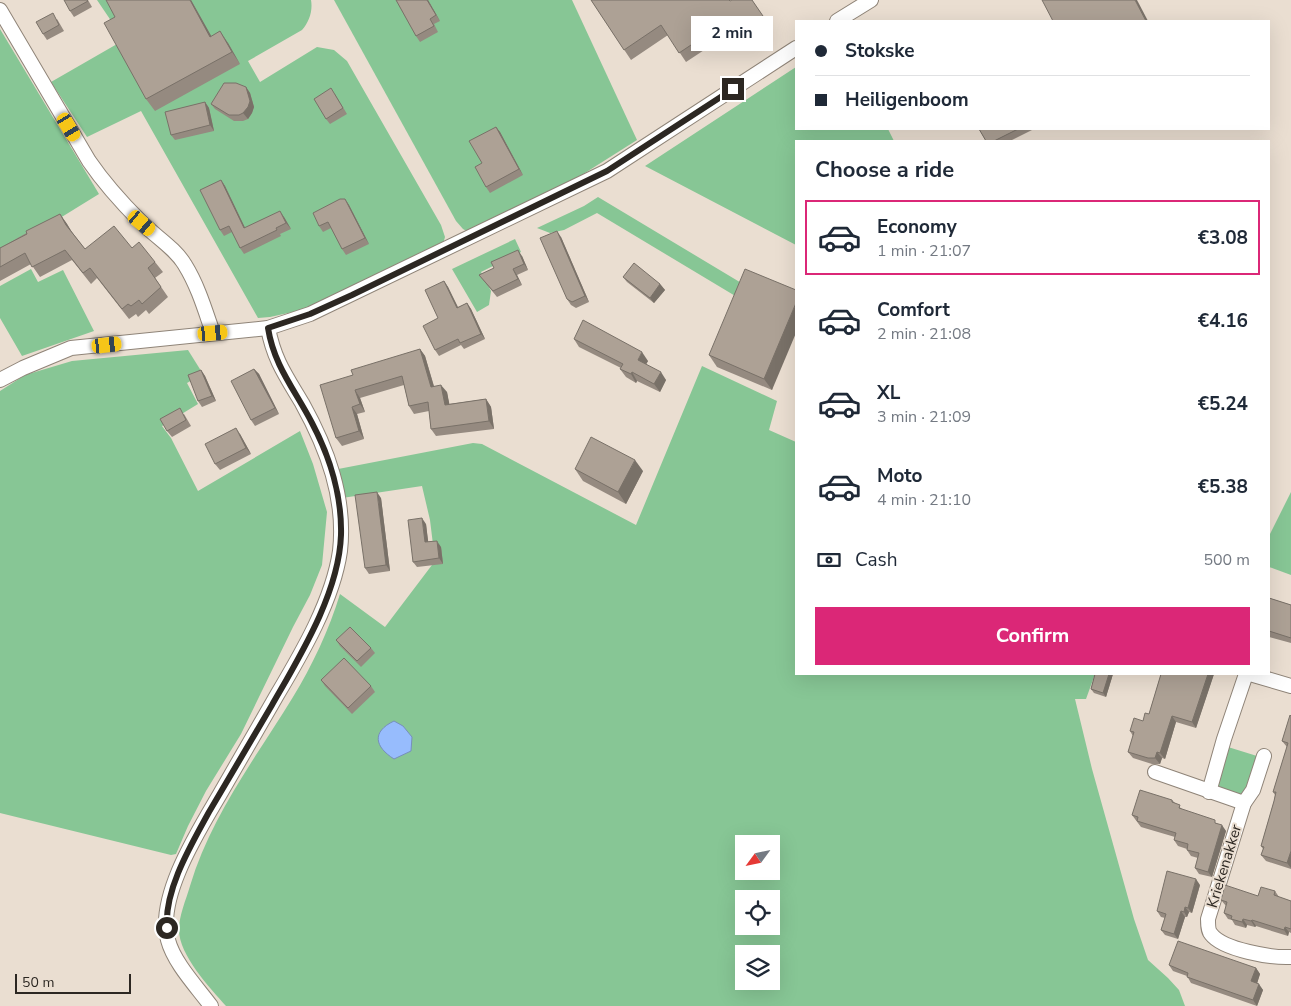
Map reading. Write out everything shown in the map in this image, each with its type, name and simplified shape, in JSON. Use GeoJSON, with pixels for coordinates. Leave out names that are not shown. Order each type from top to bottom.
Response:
{"type":"FeatureCollection","features":[{"type":"Feature","properties":{"kind":"street"},"geometry":{"type":"LineString","coordinates":[[839,20],[871,0]]}},
{"type":"Feature","properties":{"kind":"street"},"geometry":{"type":"LineString","coordinates":[[0,10],[89,161],[105,184],[185,264],[198,291],[213,333]]}},
{"type":"Feature","properties":{"kind":"street"},"geometry":{"type":"LineString","coordinates":[[0,380],[71,348],[268,328],[310,314],[607,171],[795,49]]}},
{"type":"Feature","properties":{"kind":"street"},"geometry":{"type":"LineString","coordinates":[[211,1006],[184,970],[168,940],[166,915],[171,894],[200,829],[310,637],[335,574],[340,544],[340,510],[327,458],[313,424],[276,360],[268,328]]}},
{"type":"Feature","properties":{"kind":"street"},"geometry":{"type":"LineString","coordinates":[[1209,792],[1224,739],[1246,675]]}},
{"type":"Feature","properties":{"kind":"street"},"geometry":{"type":"LineString","coordinates":[[1253,675],[1291,686]]}},
{"type":"Feature","properties":{"kind":"street","name":"Kriekenakker"},"geometry":{"type":"LineString","coordinates":[[1264,756],[1252,790],[1244,803],[1208,919],[1210,933],[1219,942],[1255,954],[1291,957]]}},
{"type":"Feature","properties":{"kind":"street"},"geometry":{"type":"LineString","coordinates":[[1155,772],[1244,803]]}},
{"type":"Feature","properties":{"kind":"green space"},"geometry":{"type":"Polygon","coordinates":[[[97,0],[311,0],[310,16],[302,30],[248,61],[260,82],[317,47],[334,50],[347,61],[441,225],[445,237],[443,244],[311,308],[258,318],[141,111],[87,137],[51,82],[124,40],[97,0]]]}},
{"type":"Feature","properties":{"kind":"green space"},"geometry":{"type":"Polygon","coordinates":[[[334,0],[572,0],[637,140],[577,178],[470,233],[463,229],[456,221],[334,0]]]}},
{"type":"Feature","properties":{"kind":"green space"},"geometry":{"type":"Polygon","coordinates":[[[0,29],[99,194],[0,255],[0,29]]]}},
{"type":"Feature","properties":{"kind":"green space"},"geometry":{"type":"Polygon","coordinates":[[[795,68],[795,130],[888,130],[894,140],[795,140],[795,244],[645,166],[795,68]]]}},
{"type":"Feature","properties":{"kind":"green space"},"geometry":{"type":"Polygon","coordinates":[[[598,197],[743,284],[737,297],[597,213],[564,230],[550,233],[537,228],[584,206],[598,197]]]}},
{"type":"Feature","properties":{"kind":"green space"},"geometry":{"type":"Polygon","coordinates":[[[515,239],[521,252],[481,272],[491,291],[489,305],[477,312],[452,269],[515,239]]]}},
{"type":"Feature","properties":{"kind":"green space"},"geometry":{"type":"Polygon","coordinates":[[[31,269],[38,282],[63,270],[94,331],[22,356],[0,318],[0,286],[31,269]]]}},
{"type":"Feature","properties":{"kind":"green space"},"geometry":{"type":"Polygon","coordinates":[[[188,350],[203,374],[187,383],[198,404],[162,426],[171,438],[198,491],[300,431],[313,464],[327,512],[322,565],[310,595],[241,734],[206,791],[176,854],[171,855],[0,813],[0,391],[25,375],[72,361],[188,350]]]}},
{"type":"Feature","properties":{"kind":"green space"},"geometry":{"type":"Polygon","coordinates":[[[702,366],[777,401],[769,430],[795,442],[795,675],[1095,675],[1086,699],[1075,699],[1092,769],[1134,919],[1148,960],[1179,990],[1185,1006],[226,1006],[196,971],[184,950],[179,930],[185,902],[199,860],[210,836],[235,789],[307,673],[325,634],[340,594],[385,627],[435,561],[430,520],[422,486],[342,498],[333,470],[473,443],[482,444],[636,525],[702,366]]]}},
{"type":"Feature","properties":{"kind":"green space"},"geometry":{"type":"Polygon","coordinates":[[[1291,492],[1291,575],[1270,567],[1270,534],[1291,492]]]}},
{"type":"Feature","properties":{"kind":"green space"},"geometry":{"type":"Polygon","coordinates":[[[1228,747],[1257,756],[1248,789],[1240,796],[1221,791],[1217,784],[1228,747]]]}},
{"type":"Feature","properties":{"kind":"water"},"geometry":{"type":"Polygon","coordinates":[[[394,721],[403,726],[412,737],[411,751],[394,759],[383,750],[378,740],[382,730],[394,721]]]}},
{"type":"Feature","properties":{"kind":"building"},"geometry":{"type":"Polygon","coordinates":[[[64,0],[87,0],[88,1],[70,11],[64,0]]]}},
{"type":"Feature","properties":{"kind":"building"},"geometry":{"type":"Polygon","coordinates":[[[106,0],[190,0],[210,37],[220,31],[232,52],[146,99],[104,23],[115,17],[106,0]]]}},
{"type":"Feature","properties":{"kind":"building"},"geometry":{"type":"Polygon","coordinates":[[[396,0],[427,0],[436,15],[430,19],[434,26],[416,36],[396,0]]]}},
{"type":"Feature","properties":{"kind":"building"},"geometry":{"type":"Polygon","coordinates":[[[591,0],[752,0],[763,16],[729,38],[721,25],[679,53],[661,25],[624,50],[591,0]]]}},
{"type":"Feature","properties":{"kind":"building"},"geometry":{"type":"Polygon","coordinates":[[[1042,0],[1135,0],[1145,20],[1052,20],[1042,0]]]}},
{"type":"Feature","properties":{"kind":"building"},"geometry":{"type":"Polygon","coordinates":[[[53,13],[59,25],[43,34],[36,22],[53,13]]]}},
{"type":"Feature","properties":{"kind":"building"},"geometry":{"type":"Polygon","coordinates":[[[224,83],[236,83],[246,87],[250,101],[243,113],[229,115],[211,104],[224,83]]]}},
{"type":"Feature","properties":{"kind":"building"},"geometry":{"type":"Polygon","coordinates":[[[331,88],[343,108],[326,119],[314,99],[331,88]]]}},
{"type":"Feature","properties":{"kind":"building"},"geometry":{"type":"Polygon","coordinates":[[[205,102],[210,125],[171,135],[165,112],[205,102]]]}},
{"type":"Feature","properties":{"kind":"building"},"geometry":{"type":"Polygon","coordinates":[[[496,127],[519,169],[486,187],[475,167],[482,163],[469,141],[496,127]]]}},
{"type":"Feature","properties":{"kind":"building"},"geometry":{"type":"Polygon","coordinates":[[[980,130],[1016,130],[996,140],[985,140],[980,130]]]}},
{"type":"Feature","properties":{"kind":"building"},"geometry":{"type":"Polygon","coordinates":[[[221,180],[244,228],[280,211],[286,223],[276,228],[277,230],[240,248],[229,226],[220,230],[200,190],[221,180]]]}},
{"type":"Feature","properties":{"kind":"building"},"geometry":{"type":"Polygon","coordinates":[[[340,199],[345,199],[365,238],[342,249],[328,222],[319,226],[313,213],[340,199]]]}},
{"type":"Feature","properties":{"kind":"building"},"geometry":{"type":"Polygon","coordinates":[[[60,214],[66,225],[85,249],[114,226],[132,248],[139,242],[155,262],[148,268],[161,287],[142,304],[139,300],[131,306],[128,304],[122,309],[90,268],[83,273],[65,250],[32,267],[25,253],[0,267],[0,248],[27,234],[26,231],[60,214]]]}},
{"type":"Feature","properties":{"kind":"building"},"geometry":{"type":"Polygon","coordinates":[[[557,231],[585,296],[572,302],[567,299],[540,238],[557,231]]]}},
{"type":"Feature","properties":{"kind":"building"},"geometry":{"type":"Polygon","coordinates":[[[518,250],[524,264],[513,269],[518,279],[493,291],[479,275],[494,268],[491,262],[518,250]]]}},
{"type":"Feature","properties":{"kind":"building"},"geometry":{"type":"Polygon","coordinates":[[[634,263],[660,284],[650,298],[623,277],[634,263]]]}},
{"type":"Feature","properties":{"kind":"building"},"geometry":{"type":"Polygon","coordinates":[[[745,269],[795,290],[795,305],[764,379],[709,355],[745,269]]]}},
{"type":"Feature","properties":{"kind":"building"},"geometry":{"type":"Polygon","coordinates":[[[444,281],[457,308],[467,303],[481,334],[460,343],[458,339],[435,350],[423,326],[438,318],[425,290],[444,281]]]}},
{"type":"Feature","properties":{"kind":"building"},"geometry":{"type":"Polygon","coordinates":[[[583,320],[642,352],[638,360],[661,372],[654,384],[632,372],[631,374],[620,369],[623,364],[574,339],[583,320]]]}},
{"type":"Feature","properties":{"kind":"building"},"geometry":{"type":"Polygon","coordinates":[[[420,349],[431,387],[441,385],[445,405],[486,399],[489,421],[431,429],[428,402],[409,406],[402,376],[355,390],[360,404],[352,407],[359,431],[336,438],[320,385],[353,375],[351,370],[420,349]]]}},
{"type":"Feature","properties":{"kind":"building"},"geometry":{"type":"Polygon","coordinates":[[[254,369],[275,408],[251,420],[231,381],[254,369]]]}},
{"type":"Feature","properties":{"kind":"building"},"geometry":{"type":"Polygon","coordinates":[[[201,370],[212,396],[198,401],[188,375],[201,370]]]}},
{"type":"Feature","properties":{"kind":"building"},"geometry":{"type":"Polygon","coordinates":[[[180,408],[186,420],[167,431],[160,419],[180,408]]]}},
{"type":"Feature","properties":{"kind":"building"},"geometry":{"type":"Polygon","coordinates":[[[236,428],[246,448],[215,464],[205,444],[236,428]]]}},
{"type":"Feature","properties":{"kind":"building"},"geometry":{"type":"Polygon","coordinates":[[[591,437],[635,460],[618,492],[575,469],[591,437]]]}},
{"type":"Feature","properties":{"kind":"building"},"geometry":{"type":"Polygon","coordinates":[[[377,492],[386,565],[365,568],[355,495],[377,492]]]}},
{"type":"Feature","properties":{"kind":"building"},"geometry":{"type":"Polygon","coordinates":[[[422,518],[425,542],[437,541],[439,558],[413,562],[408,520],[422,518]]]}},
{"type":"Feature","properties":{"kind":"building"},"geometry":{"type":"Polygon","coordinates":[[[1270,598],[1291,605],[1291,638],[1270,631],[1270,598]]]}},
{"type":"Feature","properties":{"kind":"building"},"geometry":{"type":"Polygon","coordinates":[[[350,627],[371,648],[357,661],[336,640],[350,627]]]}},
{"type":"Feature","properties":{"kind":"building"},"geometry":{"type":"Polygon","coordinates":[[[344,658],[371,686],[348,708],[321,680],[344,658]]]}},
{"type":"Feature","properties":{"kind":"building"},"geometry":{"type":"Polygon","coordinates":[[[1095,675],[1109,675],[1103,693],[1091,689],[1095,675]]]}},
{"type":"Feature","properties":{"kind":"building"},"geometry":{"type":"Polygon","coordinates":[[[1161,675],[1208,675],[1192,722],[1172,716],[1160,753],[1157,752],[1155,758],[1148,758],[1128,752],[1134,732],[1130,731],[1134,718],[1143,721],[1145,713],[1149,714],[1161,675]]]}},
{"type":"Feature","properties":{"kind":"building"},"geometry":{"type":"Polygon","coordinates":[[[1290,715],[1291,851],[1287,863],[1261,855],[1264,847],[1261,846],[1276,792],[1273,792],[1288,743],[1282,741],[1290,715]]]}},
{"type":"Feature","properties":{"kind":"building"},"geometry":{"type":"Polygon","coordinates":[[[1140,790],[1172,800],[1172,802],[1180,805],[1179,808],[1215,820],[1215,823],[1222,825],[1208,872],[1195,868],[1199,853],[1187,850],[1188,844],[1174,840],[1176,833],[1137,821],[1138,817],[1132,815],[1140,790]]]}},
{"type":"Feature","properties":{"kind":"building"},"geometry":{"type":"Polygon","coordinates":[[[1167,871],[1196,879],[1188,908],[1185,907],[1184,912],[1181,911],[1174,934],[1161,930],[1166,914],[1157,911],[1167,871]]]}},
{"type":"Feature","properties":{"kind":"building"},"geometry":{"type":"Polygon","coordinates":[[[1225,885],[1258,896],[1261,887],[1275,891],[1274,895],[1291,901],[1291,929],[1285,927],[1284,930],[1252,920],[1243,919],[1242,922],[1231,919],[1232,916],[1224,913],[1227,902],[1221,900],[1225,885]]]}},
{"type":"Feature","properties":{"kind":"building"},"geometry":{"type":"Polygon","coordinates":[[[1178,941],[1256,968],[1251,981],[1259,984],[1253,1000],[1187,977],[1188,973],[1169,965],[1178,941]]]}},
{"type":"Feature","properties":{"kind":"route"},"geometry":{"type":"LineString","coordinates":[[167,928],[166,915],[171,894],[181,868],[200,829],[310,637],[332,585],[338,564],[341,523],[337,491],[332,473],[322,443],[313,424],[276,360],[268,328],[310,314],[352,295],[607,171],[733,89]]}}]}
